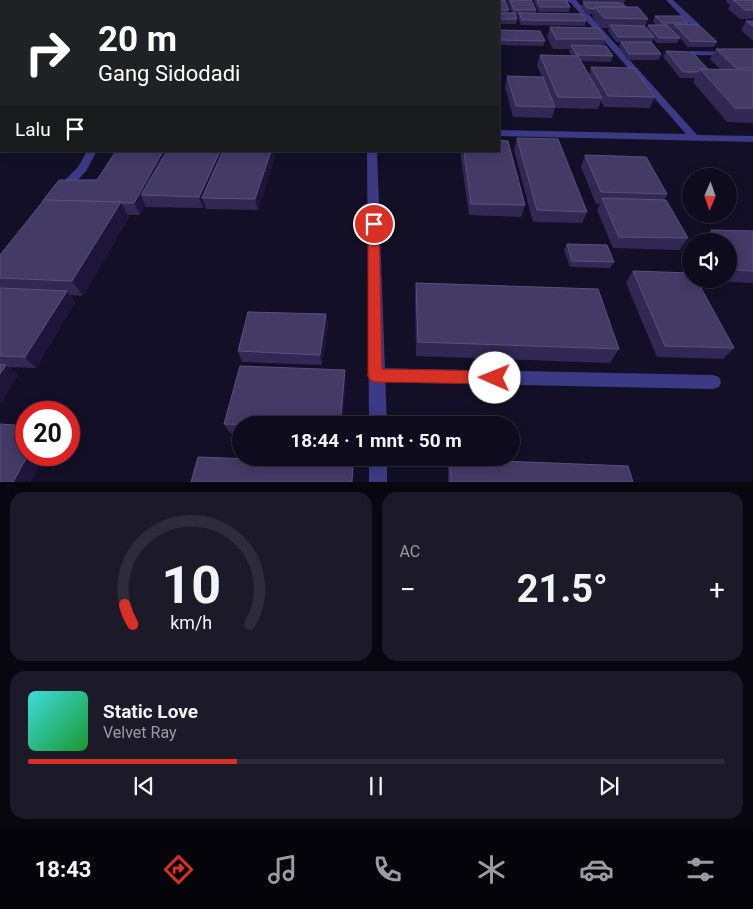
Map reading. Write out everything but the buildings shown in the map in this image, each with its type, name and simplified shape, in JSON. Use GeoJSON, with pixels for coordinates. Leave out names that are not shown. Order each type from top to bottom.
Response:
{"type":"FeatureCollection","features":[{"type":"Feature","properties":{"kind":"street"},"geometry":{"type":"LineString","coordinates":[[566,0],[573,1],[694,138]]}},
{"type":"Feature","properties":{"kind":"street"},"geometry":{"type":"LineString","coordinates":[[669,0],[696,26]]}},
{"type":"Feature","properties":{"kind":"street"},"geometry":{"type":"LineString","coordinates":[[694,53],[753,54]]}},
{"type":"Feature","properties":{"kind":"street"},"geometry":{"type":"LineString","coordinates":[[500,133],[753,139]]}},
{"type":"Feature","properties":{"kind":"street"},"geometry":{"type":"LineString","coordinates":[[50,202],[82,169],[91,152]]}},
{"type":"Feature","properties":{"kind":"street"},"geometry":{"type":"LineString","coordinates":[[372,152],[375,375],[377,416]]}},
{"type":"Feature","properties":{"kind":"street"},"geometry":{"type":"LineString","coordinates":[[375,375],[713,382]]}},
{"type":"Feature","properties":{"kind":"street"},"geometry":{"type":"LineString","coordinates":[[378,466],[378,482]]}},
{"type":"Feature","properties":{"kind":"route"},"geometry":{"type":"LineString","coordinates":[[374,224],[375,375],[495,378]]}}]}
